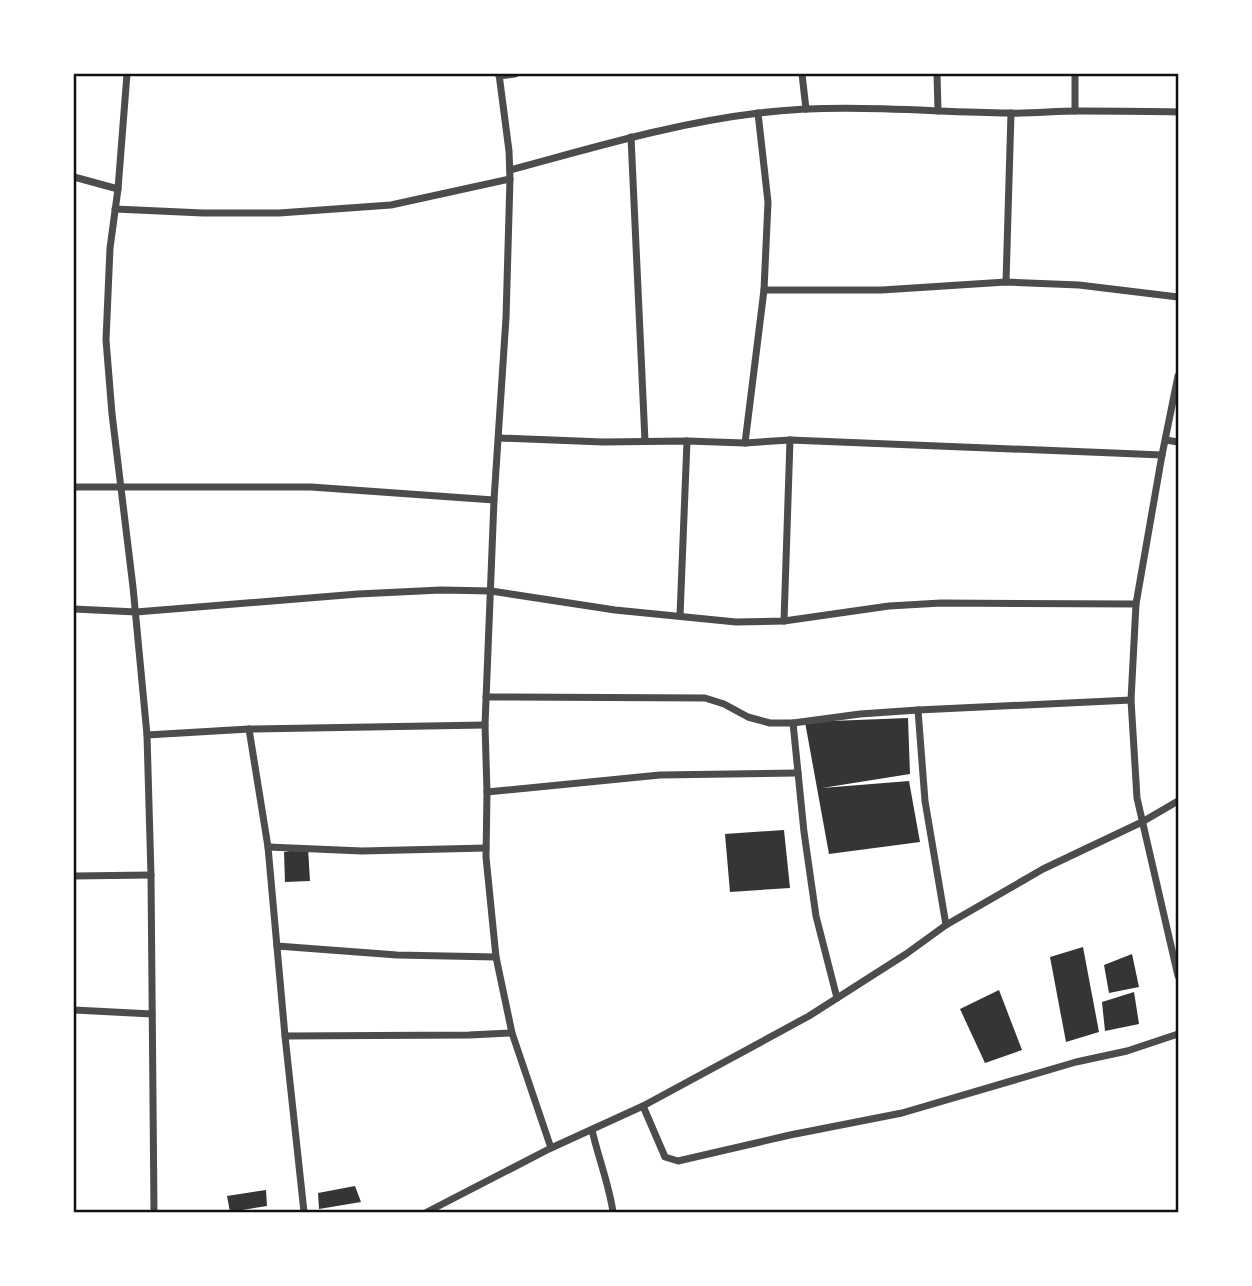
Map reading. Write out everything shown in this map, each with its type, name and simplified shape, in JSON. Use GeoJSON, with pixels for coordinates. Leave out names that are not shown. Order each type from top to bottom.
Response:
{"type":"FeatureCollection","features":[{"type":"Feature","properties":{"kind":"street"},"geometry":{"type":"LineString","coordinates":[[127,74],[118,189],[110,248],[106,340],[147,735],[154,1213]]}},
{"type":"Feature","properties":{"kind":"street"},"geometry":{"type":"LineString","coordinates":[[515,74],[499,75],[510,179],[506,318],[494,500],[486,697],[485,848],[496,957],[512,1033],[551,1148]]}},
{"type":"Feature","properties":{"kind":"street"},"geometry":{"type":"LineString","coordinates":[[802,74],[806,110]]}},
{"type":"Feature","properties":{"kind":"street"},"geometry":{"type":"LineString","coordinates":[[937,74],[938,111]]}},
{"type":"Feature","properties":{"kind":"street"},"geometry":{"type":"LineString","coordinates":[[1075,74],[1075,111]]}},
{"type":"Feature","properties":{"kind":"street"},"geometry":{"type":"LineString","coordinates":[[510,170],[631,138],[758,113],[806,110],[1178,112]]}},
{"type":"Feature","properties":{"kind":"street"},"geometry":{"type":"LineString","coordinates":[[745,443],[764,290],[768,202],[758,113]]}},
{"type":"Feature","properties":{"kind":"street"},"geometry":{"type":"LineString","coordinates":[[1006,282],[1011,113]]}},
{"type":"Feature","properties":{"kind":"street"},"geometry":{"type":"LineString","coordinates":[[631,138],[645,441]]}},
{"type":"Feature","properties":{"kind":"street"},"geometry":{"type":"LineString","coordinates":[[74,177],[118,189]]}},
{"type":"Feature","properties":{"kind":"street"},"geometry":{"type":"LineString","coordinates":[[115,209],[279,214],[391,205],[510,179]]}},
{"type":"Feature","properties":{"kind":"street"},"geometry":{"type":"LineString","coordinates":[[764,290],[882,290],[1006,282],[1079,285],[1178,297]]}},
{"type":"Feature","properties":{"kind":"street"},"geometry":{"type":"LineString","coordinates":[[1178,376],[1161,455],[1136,604],[1131,700],[1137,798],[1178,976]]}},
{"type":"Feature","properties":{"kind":"street"},"geometry":{"type":"LineString","coordinates":[[499,438],[745,443],[790,440],[1161,455]]}},
{"type":"Feature","properties":{"kind":"street"},"geometry":{"type":"LineString","coordinates":[[784,621],[790,440]]}},
{"type":"Feature","properties":{"kind":"street"},"geometry":{"type":"LineString","coordinates":[[1166,440],[1178,443]]}},
{"type":"Feature","properties":{"kind":"street"},"geometry":{"type":"LineString","coordinates":[[680,617],[687,441]]}},
{"type":"Feature","properties":{"kind":"street"},"geometry":{"type":"LineString","coordinates":[[74,487],[311,487],[494,500]]}},
{"type":"Feature","properties":{"kind":"street"},"geometry":{"type":"LineString","coordinates":[[74,609],[136,612],[441,590],[491,591],[615,610],[736,622],[784,621],[889,606],[941,603],[1136,604]]}},
{"type":"Feature","properties":{"kind":"street"},"geometry":{"type":"LineString","coordinates":[[486,697],[705,698],[724,704],[748,717],[770,723],[918,710],[1131,700]]}},
{"type":"Feature","properties":{"kind":"street"},"geometry":{"type":"LineString","coordinates":[[918,710],[925,801],[946,925]]}},
{"type":"Feature","properties":{"kind":"street"},"geometry":{"type":"LineString","coordinates":[[793,723],[816,916],[837,998]]}},
{"type":"Feature","properties":{"kind":"street"},"geometry":{"type":"LineString","coordinates":[[147,735],[249,729],[485,725]]}},
{"type":"Feature","properties":{"kind":"street"},"geometry":{"type":"LineString","coordinates":[[249,729],[268,847],[304,1213]]}},
{"type":"Feature","properties":{"kind":"street"},"geometry":{"type":"LineString","coordinates":[[487,792],[660,775],[798,773]]}},
{"type":"Feature","properties":{"kind":"street"},"geometry":{"type":"LineString","coordinates":[[427,1213],[551,1148],[643,1106],[809,1016],[946,925],[1043,869],[1142,822],[1178,801]]}},
{"type":"Feature","properties":{"kind":"street"},"geometry":{"type":"LineString","coordinates":[[268,847],[362,851],[485,848]]}},
{"type":"Feature","properties":{"kind":"street"},"geometry":{"type":"LineString","coordinates":[[74,876],[151,875]]}},
{"type":"Feature","properties":{"kind":"street"},"geometry":{"type":"LineString","coordinates":[[277,946],[397,955],[496,957]]}},
{"type":"Feature","properties":{"kind":"street"},"geometry":{"type":"LineString","coordinates":[[74,1010],[152,1014]]}},
{"type":"Feature","properties":{"kind":"street"},"geometry":{"type":"LineString","coordinates":[[285,1036],[512,1033]]}},
{"type":"Feature","properties":{"kind":"street"},"geometry":{"type":"LineString","coordinates":[[643,1106],[665,1157],[678,1161],[902,1113],[1076,1062],[1127,1051],[1178,1034]]}},
{"type":"Feature","properties":{"kind":"street"},"geometry":{"type":"LineString","coordinates":[[592,1130],[613,1213]]}},
{"type":"Feature","properties":{"kind":"building"},"geometry":{"type":"Polygon","coordinates":[[[908,718],[910,774],[822,788],[909,781],[920,842],[829,854],[805,722],[908,718]]]}},
{"type":"Feature","properties":{"kind":"building"},"geometry":{"type":"Polygon","coordinates":[[[784,830],[790,888],[730,892],[725,834],[784,830]]]}},
{"type":"Feature","properties":{"kind":"building"},"geometry":{"type":"Polygon","coordinates":[[[308,848],[310,881],[285,882],[284,852],[308,848]]]}},
{"type":"Feature","properties":{"kind":"building"},"geometry":{"type":"Polygon","coordinates":[[[1083,947],[1099,1032],[1066,1042],[1050,957],[1083,947]]]}},
{"type":"Feature","properties":{"kind":"building"},"geometry":{"type":"Polygon","coordinates":[[[1132,954],[1139,987],[1109,993],[1104,965],[1132,954]]]}},
{"type":"Feature","properties":{"kind":"building"},"geometry":{"type":"Polygon","coordinates":[[[999,990],[1022,1050],[985,1063],[960,1009],[999,990]]]}},
{"type":"Feature","properties":{"kind":"building"},"geometry":{"type":"Polygon","coordinates":[[[1134,992],[1139,1024],[1105,1031],[1102,1002],[1134,992]]]}},
{"type":"Feature","properties":{"kind":"building"},"geometry":{"type":"Polygon","coordinates":[[[355,1186],[361,1202],[319,1209],[318,1193],[355,1186]]]}},
{"type":"Feature","properties":{"kind":"building"},"geometry":{"type":"Polygon","coordinates":[[[266,1190],[267,1206],[230,1212],[227,1196],[266,1190]]]}}]}
